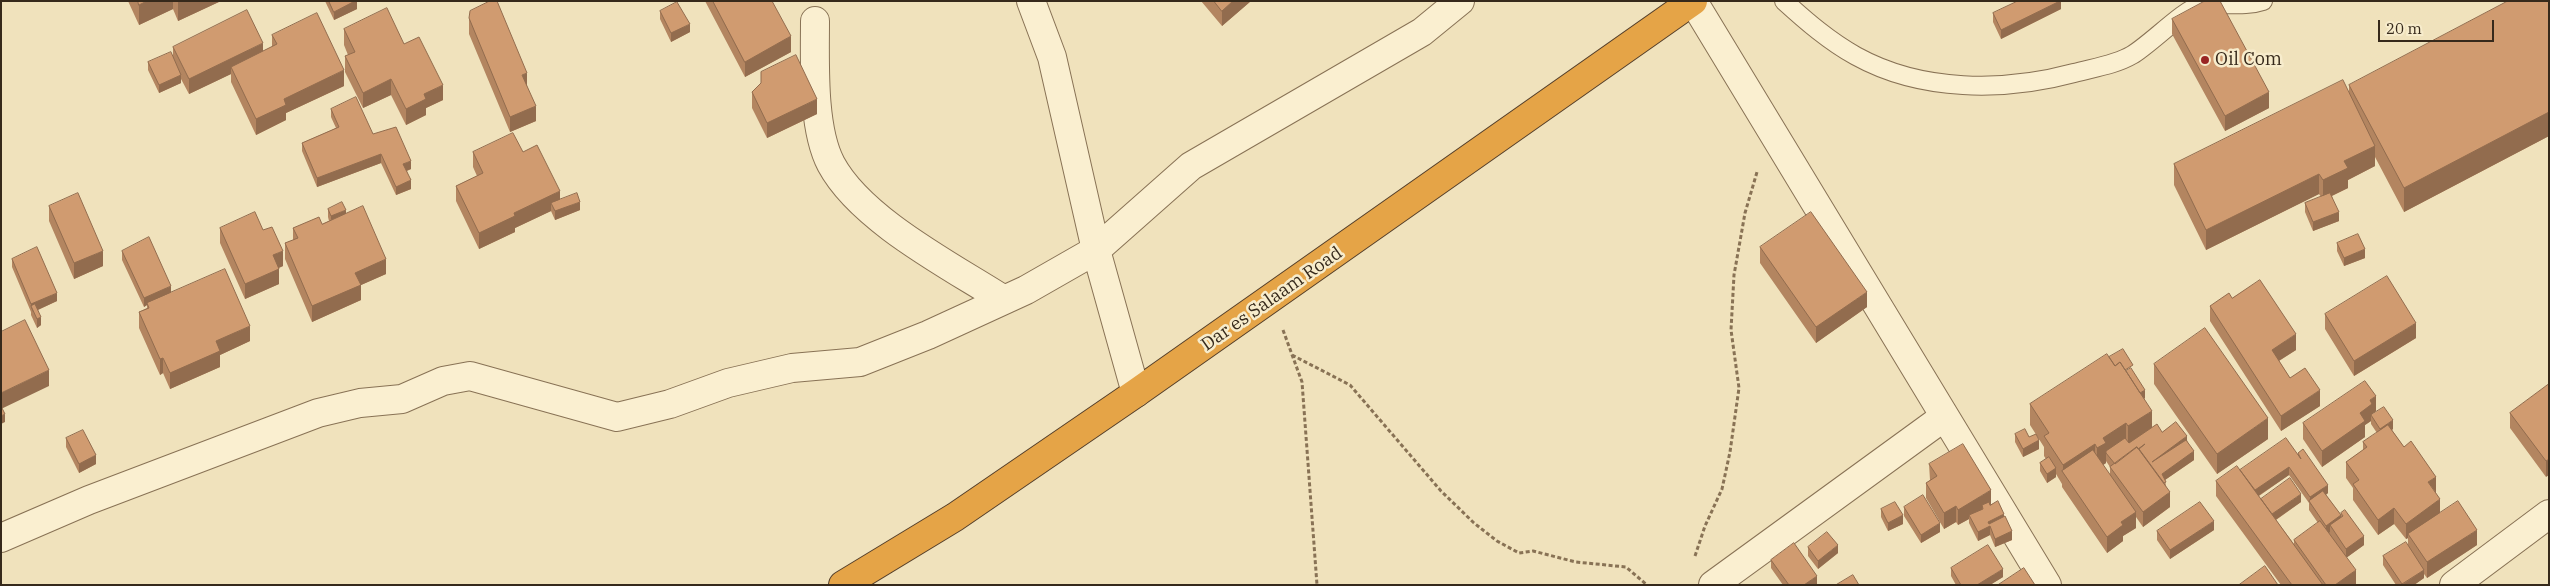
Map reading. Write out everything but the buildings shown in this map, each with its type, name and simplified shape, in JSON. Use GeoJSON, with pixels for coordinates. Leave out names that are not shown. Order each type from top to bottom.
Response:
{"type":"FeatureCollection","features":[{"type":"Feature","properties":{"kind":"highway","name":"Dar es Salaam Road"},"geometry":{"type":"LineString","coordinates":[[843,585],[955,517],[1136,393],[1693,1]]}},
{"type":"Feature","properties":{"kind":"street"},"geometry":{"type":"LineString","coordinates":[[1031,1],[1052,57],[1096,250],[1136,393]]}},
{"type":"Feature","properties":{"kind":"street"},"geometry":{"type":"LineString","coordinates":[[1,538],[89,500],[318,413],[360,403],[402,399],[443,381],[470,376],[617,418],[670,404],[728,383],[792,368],[860,362],[928,335],[1026,290],[1096,250],[1191,166],[1422,32],[1460,1]]}},
{"type":"Feature","properties":{"kind":"street"},"geometry":{"type":"LineString","coordinates":[[1693,1],[2047,585]]}},
{"type":"Feature","properties":{"kind":"street"},"geometry":{"type":"LineString","coordinates":[[815,21],[817,104],[822,138],[831,164],[850,192],[898,232],[1004,300]]}},
{"type":"Feature","properties":{"kind":"street"},"geometry":{"type":"LineString","coordinates":[[1713,585],[1944,417]]}},
{"type":"Feature","properties":{"kind":"street"},"geometry":{"type":"LineString","coordinates":[[2454,585],[2548,517]]}},
{"type":"Feature","properties":{"kind":"lane"},"geometry":{"type":"LineString","coordinates":[[1784,1],[1817,30],[1856,56],[1886,69],[1920,79],[1966,86],[2042,81],[2105,64],[2131,56],[2197,6],[2245,5],[2262,1]]}},
{"type":"Feature","properties":{"kind":"path"},"geometry":{"type":"LineString","coordinates":[[1693,561],[1704,526],[1722,489],[1730,452],[1738,388],[1731,330],[1734,275],[1745,214],[1770,128]]}},
{"type":"Feature","properties":{"kind":"path"},"geometry":{"type":"LineString","coordinates":[[1272,299],[1302,382],[1317,585]]}},
{"type":"Feature","properties":{"kind":"path"},"geometry":{"type":"LineString","coordinates":[[1292,355],[1350,385],[1441,491],[1474,523],[1497,541],[1519,553],[1533,551],[1576,562],[1626,567],[1647,585]]}},
{"type":"Feature","properties":{"kind":"place","name":"Oil Com"},"geometry":{"type":"Point","coordinates":[2205,60]}}]}
